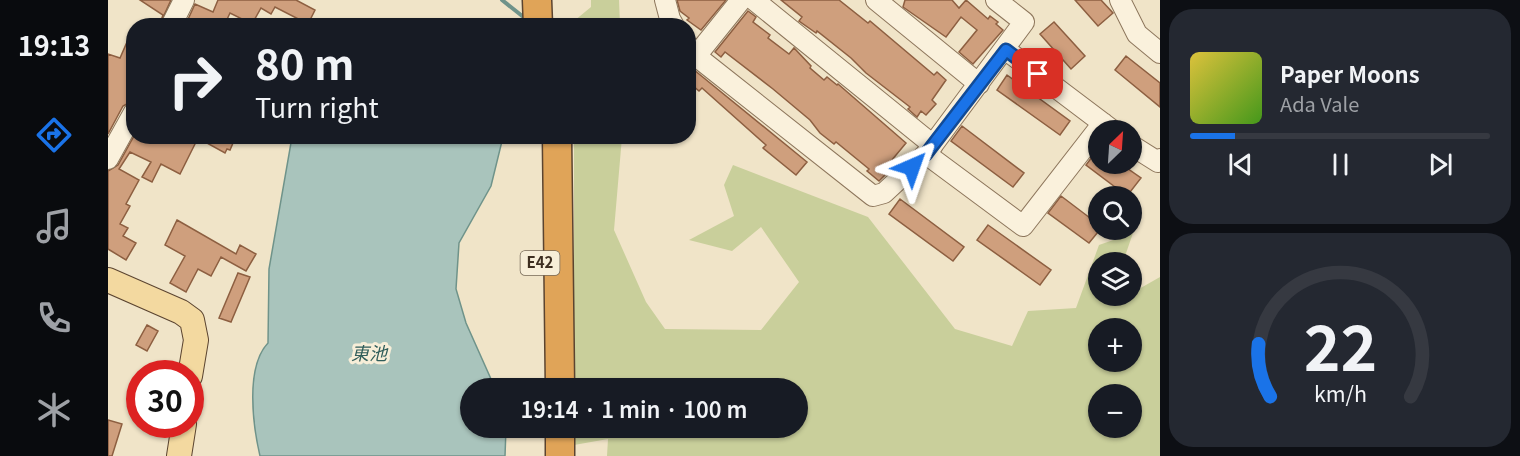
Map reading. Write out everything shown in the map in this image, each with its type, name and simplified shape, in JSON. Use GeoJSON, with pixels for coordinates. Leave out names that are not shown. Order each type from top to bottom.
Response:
{"type":"FeatureCollection","features":[{"type":"Feature","properties":{"kind":"highway"},"geometry":{"type":"LineString","coordinates":[[537,0],[538,18]]}},
{"type":"Feature","properties":{"kind":"highway"},"geometry":{"type":"LineString","coordinates":[[555,0],[555,18]]}},
{"type":"Feature","properties":{"kind":"highway","name":"E42"},"geometry":{"type":"LineString","coordinates":[[541,378],[552,144]]}},
{"type":"Feature","properties":{"kind":"highway","name":"E42"},"geometry":{"type":"LineString","coordinates":[[552,144],[560,378]]}},
{"type":"Feature","properties":{"kind":"highway"},"geometry":{"type":"LineString","coordinates":[[541,438],[541,456]]}},
{"type":"Feature","properties":{"kind":"highway"},"geometry":{"type":"LineString","coordinates":[[560,438],[560,456]]}},
{"type":"Feature","properties":{"kind":"main road"},"geometry":{"type":"LineString","coordinates":[[108,280],[181,312],[192,320],[196,340],[193,360]]}},
{"type":"Feature","properties":{"kind":"main road"},"geometry":{"type":"LineString","coordinates":[[179,456],[181,438]]}},
{"type":"Feature","properties":{"kind":"street"},"geometry":{"type":"LineString","coordinates":[[175,18],[184,0]]}},
{"type":"Feature","properties":{"kind":"street"},"geometry":{"type":"LineString","coordinates":[[665,0],[671,18]]}},
{"type":"Feature","properties":{"kind":"street"},"geometry":{"type":"LineString","coordinates":[[696,47],[741,0]]}},
{"type":"Feature","properties":{"kind":"street"},"geometry":{"type":"LineString","coordinates":[[754,0],[1023,226],[1088,150]]}},
{"type":"Feature","properties":{"kind":"street"},"geometry":{"type":"LineString","coordinates":[[876,0],[979,84]]}},
{"type":"Feature","properties":{"kind":"street"},"geometry":{"type":"LineString","coordinates":[[696,54],[873,196],[884,193],[929,149],[1006,50],[1024,22],[996,0]]}},
{"type":"Feature","properties":{"kind":"street"},"geometry":{"type":"LineString","coordinates":[[1120,0],[1137,34],[1160,53]]}},
{"type":"Feature","properties":{"kind":"street"},"geometry":{"type":"LineString","coordinates":[[1006,50],[1099,120]]}},
{"type":"Feature","properties":{"kind":"street"},"geometry":{"type":"LineString","coordinates":[[108,159],[126,126]]}},
{"type":"Feature","properties":{"kind":"street"},"geometry":{"type":"LineString","coordinates":[[1142,152],[1158,162],[1160,159]]}},
{"type":"Feature","properties":{"kind":"green space"},"geometry":{"type":"Polygon","coordinates":[[[591,0],[619,0],[620,18],[578,18],[591,7],[591,0]]]}},
{"type":"Feature","properties":{"kind":"green space"},"geometry":{"type":"Polygon","coordinates":[[[574,144],[621,144],[614,230],[646,302],[665,329],[761,330],[799,282],[761,227],[732,251],[689,240],[734,216],[724,185],[733,165],[868,217],[955,329],[1012,346],[1028,311],[1076,308],[1088,275],[1088,306],[1142,306],[1142,287],[1160,277],[1160,456],[607,456],[608,439],[574,445],[574,438],[808,438],[808,378],[574,378],[574,144]]]}},
{"type":"Feature","properties":{"kind":"green space"},"geometry":{"type":"Polygon","coordinates":[[[1113,240],[1131,240],[1126,252],[1096,252],[1099,245],[1113,240]]]}},
{"type":"Feature","properties":{"kind":"water","name":"東池"},"geometry":{"type":"Polygon","coordinates":[[[291,144],[501,144],[491,186],[459,243],[456,289],[466,323],[491,378],[460,378],[460,438],[506,438],[505,456],[260,456],[253,413],[254,381],[256,367],[268,343],[269,269],[291,144]]]}},
{"type":"Feature","properties":{"kind":"building"},"geometry":{"type":"Polygon","coordinates":[[[140,0],[171,0],[162,18],[163,15],[140,0]]]}},
{"type":"Feature","properties":{"kind":"building"},"geometry":{"type":"Polygon","coordinates":[[[218,0],[296,0],[315,10],[311,18],[296,18],[275,7],[271,14],[261,8],[255,18],[240,18],[230,13],[228,18],[189,18],[195,4],[213,12],[218,0]]]}},
{"type":"Feature","properties":{"kind":"building"},"geometry":{"type":"Polygon","coordinates":[[[677,0],[726,0],[701,30],[696,26],[696,18],[689,18],[680,11],[677,0]]]}},
{"type":"Feature","properties":{"kind":"building"},"geometry":{"type":"Polygon","coordinates":[[[781,0],[839,0],[868,23],[870,21],[934,75],[937,72],[946,80],[932,100],[936,104],[926,115],[921,111],[917,117],[908,109],[910,107],[866,73],[851,58],[817,31],[816,33],[799,21],[802,17],[781,0]]]}},
{"type":"Feature","properties":{"kind":"building"},"geometry":{"type":"Polygon","coordinates":[[[905,0],[952,0],[959,8],[966,0],[988,19],[990,16],[998,22],[996,24],[1003,30],[973,64],[959,52],[977,30],[961,17],[946,37],[903,7],[905,0]]]}},
{"type":"Feature","properties":{"kind":"building"},"geometry":{"type":"Polygon","coordinates":[[[1075,0],[1101,0],[1113,13],[1098,26],[1075,0]]]}},
{"type":"Feature","properties":{"kind":"building"},"geometry":{"type":"Polygon","coordinates":[[[748,11],[756,17],[753,22],[770,35],[768,38],[789,54],[794,48],[811,66],[810,68],[824,80],[827,77],[838,84],[906,143],[886,167],[890,170],[879,181],[867,171],[869,169],[836,142],[834,144],[820,133],[810,120],[773,89],[725,52],[721,57],[715,52],[748,11]]]}},
{"type":"Feature","properties":{"kind":"building"},"geometry":{"type":"Polygon","coordinates":[[[1054,22],[1085,56],[1071,69],[1040,34],[1054,22]]]}},
{"type":"Feature","properties":{"kind":"building"},"geometry":{"type":"Polygon","coordinates":[[[126,44],[126,104],[108,134],[108,54],[120,58],[126,44]]]}},
{"type":"Feature","properties":{"kind":"building"},"geometry":{"type":"Polygon","coordinates":[[[1126,56],[1160,83],[1160,107],[1115,70],[1126,56]]]}},
{"type":"Feature","properties":{"kind":"building"},"geometry":{"type":"Polygon","coordinates":[[[696,72],[807,162],[796,175],[763,148],[766,145],[702,88],[699,91],[696,88],[696,72]]]}},
{"type":"Feature","properties":{"kind":"building"},"geometry":{"type":"Polygon","coordinates":[[[1007,75],[1070,121],[1060,135],[997,90],[1007,75]]]}},
{"type":"Feature","properties":{"kind":"building"},"geometry":{"type":"Polygon","coordinates":[[[962,126],[1024,173],[1013,187],[951,141],[962,126]]]}},
{"type":"Feature","properties":{"kind":"building"},"geometry":{"type":"Polygon","coordinates":[[[130,144],[195,144],[180,174],[161,164],[152,182],[142,177],[151,162],[130,152],[119,169],[139,180],[126,204],[130,206],[120,224],[128,228],[123,236],[136,243],[126,260],[108,249],[108,171],[118,165],[130,144]]]}},
{"type":"Feature","properties":{"kind":"building"},"geometry":{"type":"Polygon","coordinates":[[[209,144],[233,144],[230,150],[227,149],[225,153],[209,144]]]}},
{"type":"Feature","properties":{"kind":"building"},"geometry":{"type":"Polygon","coordinates":[[[1098,174],[1135,174],[1141,178],[1135,186],[1114,186],[1098,174]]]}},
{"type":"Feature","properties":{"kind":"building"},"geometry":{"type":"Polygon","coordinates":[[[1061,196],[1088,216],[1088,240],[1091,240],[1089,243],[1048,213],[1061,196]]]}},
{"type":"Feature","properties":{"kind":"building"},"geometry":{"type":"Polygon","coordinates":[[[900,199],[964,247],[953,261],[889,214],[900,199]]]}},
{"type":"Feature","properties":{"kind":"building"},"geometry":{"type":"Polygon","coordinates":[[[177,220],[236,254],[240,245],[256,254],[246,271],[221,257],[211,276],[198,269],[186,292],[170,283],[185,256],[165,245],[177,220]]]}},
{"type":"Feature","properties":{"kind":"building"},"geometry":{"type":"Polygon","coordinates":[[[988,225],[1051,270],[1040,285],[977,240],[988,225]]]}},
{"type":"Feature","properties":{"kind":"building"},"geometry":{"type":"Polygon","coordinates":[[[238,273],[250,277],[231,322],[219,318],[238,273]]]}},
{"type":"Feature","properties":{"kind":"building"},"geometry":{"type":"Polygon","coordinates":[[[147,325],[158,331],[147,351],[136,345],[147,325]]]}},
{"type":"Feature","properties":{"kind":"building"},"geometry":{"type":"Polygon","coordinates":[[[108,420],[122,424],[112,456],[108,456],[108,420]]]}},
{"type":"Feature","properties":{"kind":"waterway"},"geometry":{"type":"LineString","coordinates":[[502,0],[525,18]]}},
{"type":"Feature","properties":{"kind":"route"},"geometry":{"type":"LineString","coordinates":[[912,167],[926,154],[1006,50],[1038,74]]}}]}
